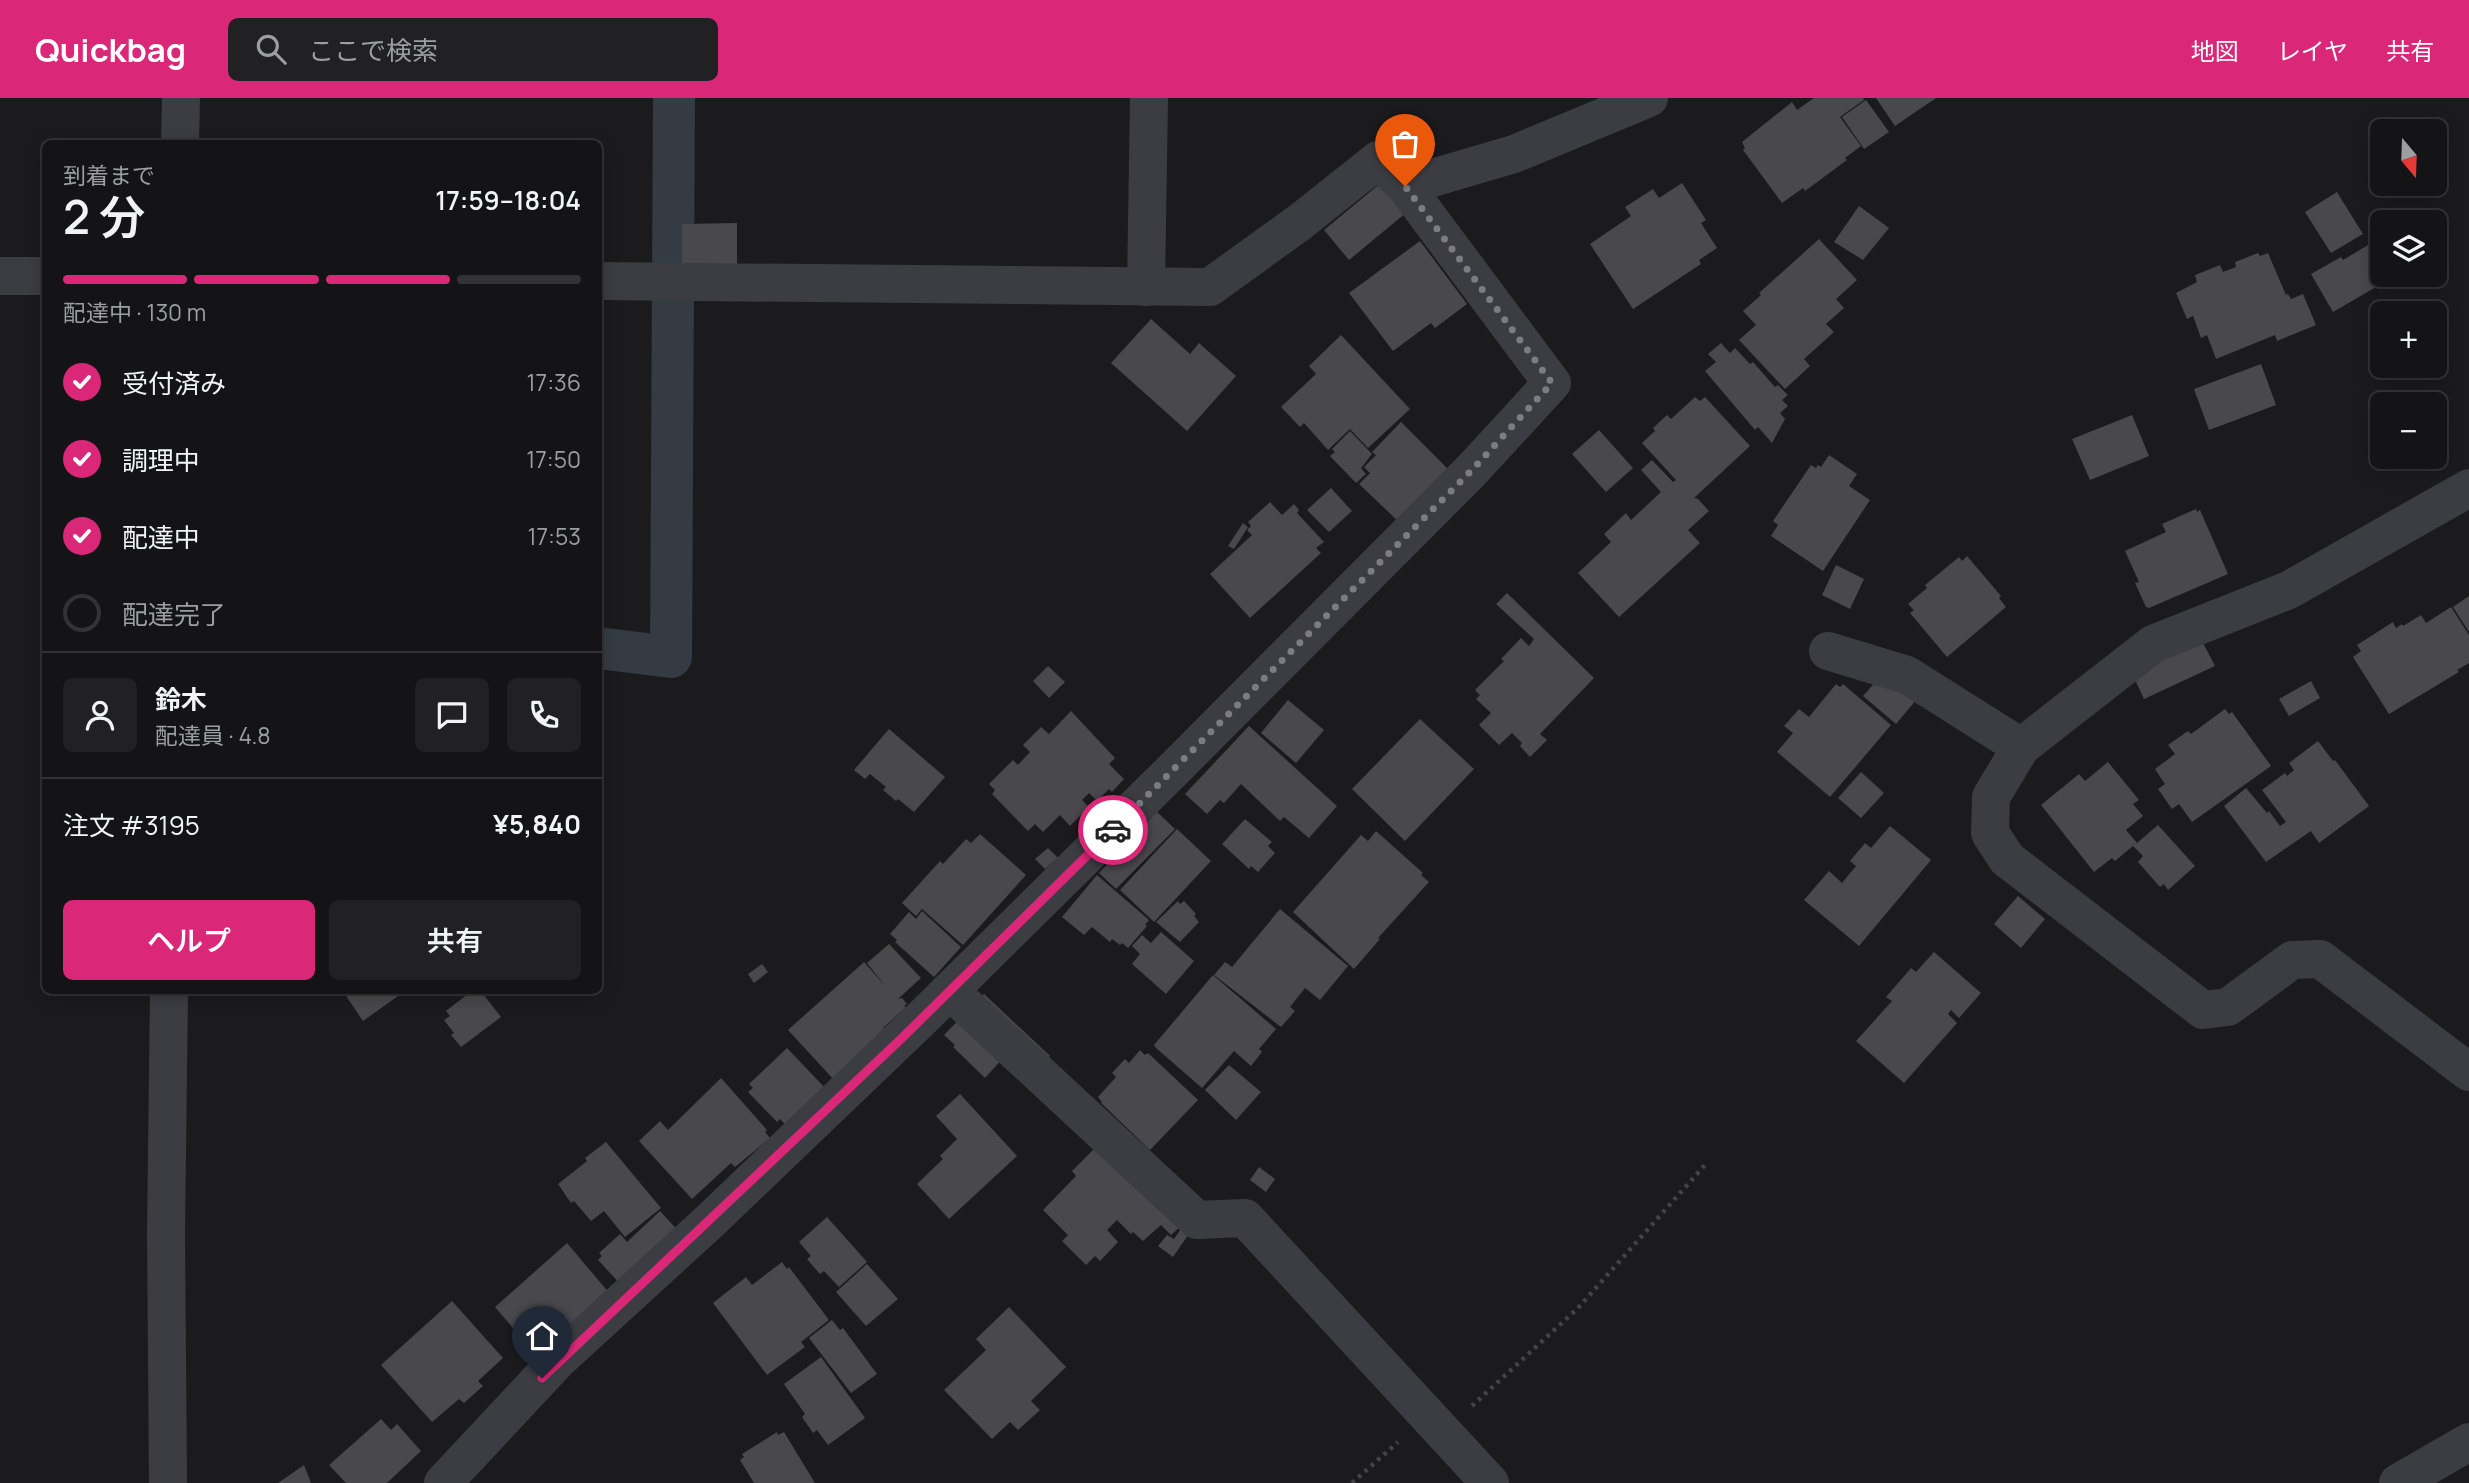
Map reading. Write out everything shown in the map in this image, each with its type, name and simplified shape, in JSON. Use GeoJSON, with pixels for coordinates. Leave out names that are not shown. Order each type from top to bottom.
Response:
{"type":"FeatureCollection","features":[{"type":"Feature","properties":{"kind":"street"},"geometry":{"type":"LineString","coordinates":[[180,140],[181,98]]}},
{"type":"Feature","properties":{"kind":"street"},"geometry":{"type":"LineString","coordinates":[[1146,287],[1149,98]]}},
{"type":"Feature","properties":{"kind":"street"},"geometry":{"type":"LineString","coordinates":[[1405,186],[1514,154],[1649,98]]}},
{"type":"Feature","properties":{"kind":"street"},"geometry":{"type":"LineString","coordinates":[[443,1483],[558,1360],[710,1221],[950,991],[1172,771],[1471,471],[1552,383],[1405,186],[1378,160],[1300,222],[1210,286],[602,281]]}},
{"type":"Feature","properties":{"kind":"street"},"geometry":{"type":"LineString","coordinates":[[0,276],[42,276]]}},
{"type":"Feature","properties":{"kind":"street"},"geometry":{"type":"LineString","coordinates":[[2469,488],[2289,590],[2153,644],[2021,747],[1991,797],[1990,833],[2007,859],[2203,1010],[2228,1007],[2292,960],[2320,959],[2469,1072]]}},
{"type":"Feature","properties":{"kind":"street"},"geometry":{"type":"LineString","coordinates":[[1828,651],[1907,675],[2021,747]]}},
{"type":"Feature","properties":{"kind":"street"},"geometry":{"type":"LineString","coordinates":[[950,991],[1197,1220],[1245,1218],[1489,1483]]}},
{"type":"Feature","properties":{"kind":"street"},"geometry":{"type":"LineString","coordinates":[[168,1483],[166,1233],[170,994]]}},
{"type":"Feature","properties":{"kind":"street"},"geometry":{"type":"LineString","coordinates":[[2398,1483],[2469,1442]]}},
{"type":"Feature","properties":{"kind":"path"},"geometry":{"type":"LineString","coordinates":[[1352,1483],[1435,1424],[1578,1308],[1704,1165]]}},
{"type":"Feature","properties":{"kind":"building"},"geometry":{"type":"Polygon","coordinates":[[[1814,98],[1863,98],[1864,100],[1840,117],[1861,146],[1845,158],[1847,160],[1805,191],[1803,188],[1782,203],[1743,150],[1745,148],[1742,142],[1792,102],[1797,110],[1814,98]]]}},
{"type":"Feature","properties":{"kind":"building"},"geometry":{"type":"Polygon","coordinates":[[[1876,98],[1936,98],[1895,126],[1876,98]]]}},
{"type":"Feature","properties":{"kind":"building"},"geometry":{"type":"Polygon","coordinates":[[[1866,100],[1889,132],[1864,149],[1842,117],[1866,100]]]}},
{"type":"Feature","properties":{"kind":"building"},"geometry":{"type":"Polygon","coordinates":[[[1382,182],[1407,212],[1349,260],[1324,230],[1382,182]]]}},
{"type":"Feature","properties":{"kind":"building"},"geometry":{"type":"Polygon","coordinates":[[[1682,183],[1706,220],[1701,223],[1717,248],[1699,260],[1701,264],[1633,309],[1590,244],[1631,216],[1625,207],[1653,189],[1659,198],[1682,183]]]}},
{"type":"Feature","properties":{"kind":"building"},"geometry":{"type":"Polygon","coordinates":[[[2337,192],[2363,234],[2331,253],[2305,212],[2337,192]]]}},
{"type":"Feature","properties":{"kind":"building"},"geometry":{"type":"Polygon","coordinates":[[[1859,206],[1889,228],[1863,260],[1834,242],[1859,206]]]}},
{"type":"Feature","properties":{"kind":"building"},"geometry":{"type":"Polygon","coordinates":[[[737,223],[737,266],[682,266],[682,224],[737,223]]]}},
{"type":"Feature","properties":{"kind":"building"},"geometry":{"type":"Polygon","coordinates":[[[1819,239],[1857,280],[1836,299],[1844,308],[1826,324],[1834,332],[1804,359],[1810,366],[1785,389],[1739,340],[1756,325],[1743,311],[1819,239]]]}},
{"type":"Feature","properties":{"kind":"building"},"geometry":{"type":"Polygon","coordinates":[[[1420,241],[1467,304],[1435,328],[1431,323],[1393,351],[1349,293],[1420,241]]]}},
{"type":"Feature","properties":{"kind":"building"},"geometry":{"type":"Polygon","coordinates":[[[2368,245],[2370,287],[2376,287],[2333,312],[2311,274],[2341,257],[2343,260],[2368,245]]]}},
{"type":"Feature","properties":{"kind":"building"},"geometry":{"type":"Polygon","coordinates":[[[2258,253],[2260,256],[2268,253],[2286,295],[2291,299],[2303,294],[2316,325],[2277,341],[2275,335],[2216,359],[2207,335],[2201,338],[2193,316],[2187,319],[2176,293],[2197,282],[2195,275],[2220,265],[2223,272],[2236,267],[2235,262],[2258,253]]]}},
{"type":"Feature","properties":{"kind":"building"},"geometry":{"type":"Polygon","coordinates":[[[1151,319],[1190,354],[1199,343],[1236,376],[1187,431],[1111,363],[1151,319]]]}},
{"type":"Feature","properties":{"kind":"building"},"geometry":{"type":"Polygon","coordinates":[[[1341,335],[1410,409],[1368,448],[1350,429],[1328,450],[1304,423],[1300,427],[1281,407],[1316,374],[1309,366],[1341,335]]]}},
{"type":"Feature","properties":{"kind":"building"},"geometry":{"type":"Polygon","coordinates":[[[1721,343],[1730,353],[1735,348],[1750,364],[1753,362],[1775,387],[1778,385],[1788,395],[1782,400],[1788,406],[1780,413],[1785,419],[1772,443],[1758,427],[1755,430],[1705,371],[1716,362],[1708,354],[1721,343]]]}},
{"type":"Feature","properties":{"kind":"building"},"geometry":{"type":"Polygon","coordinates":[[[2261,364],[2276,405],[2209,430],[2194,389],[2261,364]]]}},
{"type":"Feature","properties":{"kind":"building"},"geometry":{"type":"Polygon","coordinates":[[[1695,397],[1700,401],[1705,397],[1750,446],[1694,498],[1709,511],[1688,530],[1700,543],[1619,617],[1578,573],[1611,542],[1604,534],[1626,513],[1631,520],[1661,492],[1641,470],[1652,460],[1673,482],[1676,480],[1642,443],[1667,415],[1671,419],[1695,397]]]}},
{"type":"Feature","properties":{"kind":"building"},"geometry":{"type":"Polygon","coordinates":[[[2132,415],[2149,456],[2090,480],[2072,439],[2132,415]]]}},
{"type":"Feature","properties":{"kind":"building"},"geometry":{"type":"Polygon","coordinates":[[[1401,422],[1451,472],[1400,523],[1359,484],[1370,473],[1364,467],[1376,455],[1372,452],[1401,422]]]}},
{"type":"Feature","properties":{"kind":"building"},"geometry":{"type":"Polygon","coordinates":[[[1599,430],[1633,468],[1606,492],[1572,454],[1599,430]]]}},
{"type":"Feature","properties":{"kind":"building"},"geometry":{"type":"Polygon","coordinates":[[[1350,431],[1372,454],[1361,468],[1366,474],[1356,483],[1330,456],[1335,452],[1332,449],[1350,431]]]}},
{"type":"Feature","properties":{"kind":"building"},"geometry":{"type":"Polygon","coordinates":[[[1829,455],[1857,474],[1849,486],[1870,500],[1823,571],[1771,536],[1778,525],[1773,521],[1811,465],[1821,467],[1829,455]]]}},
{"type":"Feature","properties":{"kind":"building"},"geometry":{"type":"Polygon","coordinates":[[[1331,488],[1352,511],[1329,532],[1307,510],[1331,488]]]}},
{"type":"Feature","properties":{"kind":"building"},"geometry":{"type":"Polygon","coordinates":[[[1270,502],[1282,515],[1294,504],[1299,510],[1297,513],[1324,542],[1316,548],[1321,553],[1250,618],[1210,574],[1252,535],[1247,530],[1251,526],[1248,522],[1270,502]]]}},
{"type":"Feature","properties":{"kind":"building"},"geometry":{"type":"Polygon","coordinates":[[[2196,509],[2197,512],[2200,510],[2228,574],[2146,607],[2135,583],[2139,582],[2125,551],[2166,532],[2162,524],[2196,509]]]}},
{"type":"Feature","properties":{"kind":"building"},"geometry":{"type":"Polygon","coordinates":[[[1243,523],[1248,527],[1234,549],[1228,546],[1243,523]]]}},
{"type":"Feature","properties":{"kind":"building"},"geometry":{"type":"Polygon","coordinates":[[[1967,556],[2001,596],[1999,598],[2006,607],[1947,657],[1910,613],[1914,610],[1908,604],[1927,588],[1925,585],[1959,557],[1962,561],[1967,556]]]}},
{"type":"Feature","properties":{"kind":"building"},"geometry":{"type":"Polygon","coordinates":[[[1836,565],[1864,579],[1850,609],[1822,595],[1836,565]]]}},
{"type":"Feature","properties":{"kind":"building"},"geometry":{"type":"Polygon","coordinates":[[[1507,593],[1594,678],[1540,734],[1547,740],[1530,757],[1512,733],[1499,745],[1479,725],[1491,713],[1476,699],[1480,695],[1475,690],[1504,661],[1501,659],[1521,638],[1529,646],[1534,639],[1496,604],[1507,593]]]}},
{"type":"Feature","properties":{"kind":"building"},"geometry":{"type":"Polygon","coordinates":[[[2469,596],[2469,632],[2453,607],[2469,596]]]}},
{"type":"Feature","properties":{"kind":"building"},"geometry":{"type":"Polygon","coordinates":[[[2451,607],[2469,635],[2469,663],[2457,670],[2459,672],[2389,714],[2353,657],[2361,651],[2357,645],[2393,622],[2396,628],[2421,615],[2426,623],[2451,607]]]}},
{"type":"Feature","properties":{"kind":"building"},"geometry":{"type":"Polygon","coordinates":[[[2200,637],[2215,666],[2144,699],[2130,669],[2200,637]]]}},
{"type":"Feature","properties":{"kind":"building"},"geometry":{"type":"Polygon","coordinates":[[[1048,666],[1065,682],[1049,698],[1033,681],[1048,666]]]}},
{"type":"Feature","properties":{"kind":"building"},"geometry":{"type":"Polygon","coordinates":[[[1886,670],[1922,693],[1896,724],[1863,696],[1886,670]]]}},
{"type":"Feature","properties":{"kind":"building"},"geometry":{"type":"Polygon","coordinates":[[[2311,681],[2320,698],[2289,716],[2279,699],[2311,681]]]}},
{"type":"Feature","properties":{"kind":"building"},"geometry":{"type":"Polygon","coordinates":[[[1836,684],[1840,687],[1843,684],[1891,725],[1830,797],[1777,752],[1793,733],[1784,726],[1799,709],[1809,717],[1836,684]]]}},
{"type":"Feature","properties":{"kind":"building"},"geometry":{"type":"Polygon","coordinates":[[[1288,700],[1324,730],[1296,763],[1261,733],[1288,700]]]}},
{"type":"Feature","properties":{"kind":"building"},"geometry":{"type":"Polygon","coordinates":[[[2225,709],[2229,714],[2232,712],[2271,766],[2192,822],[2179,804],[2172,809],[2158,789],[2165,784],[2155,769],[2175,754],[2168,745],[2188,731],[2191,734],[2225,709]]]}},
{"type":"Feature","properties":{"kind":"building"},"geometry":{"type":"Polygon","coordinates":[[[1071,711],[1115,758],[1109,764],[1124,779],[1112,792],[1109,789],[1097,801],[1089,793],[1082,800],[1089,807],[1070,826],[1060,815],[1043,832],[1035,824],[1028,831],[992,794],[995,790],[989,784],[1013,760],[1018,765],[1030,752],[1023,745],[1041,727],[1049,734],[1071,711]]]}},
{"type":"Feature","properties":{"kind":"building"},"geometry":{"type":"Polygon","coordinates":[[[1420,719],[1474,769],[1405,841],[1352,789],[1420,719]]]}},
{"type":"Feature","properties":{"kind":"building"},"geometry":{"type":"Polygon","coordinates":[[[1249,726],[1337,806],[1309,838],[1284,817],[1280,821],[1241,784],[1224,803],[1220,800],[1207,814],[1185,794],[1249,726]]]}},
{"type":"Feature","properties":{"kind":"building"},"geometry":{"type":"Polygon","coordinates":[[[889,729],[945,777],[914,812],[883,790],[886,787],[870,774],[865,779],[854,770],[889,729]]]}},
{"type":"Feature","properties":{"kind":"building"},"geometry":{"type":"Polygon","coordinates":[[[2318,741],[2369,806],[2319,843],[2311,831],[2266,862],[2224,806],[2246,788],[2280,826],[2286,822],[2262,790],[2285,773],[2287,776],[2294,770],[2289,763],[2318,741]]]}},
{"type":"Feature","properties":{"kind":"building"},"geometry":{"type":"Polygon","coordinates":[[[2108,762],[2139,800],[2133,804],[2143,816],[2126,830],[2137,843],[2158,825],[2195,866],[2168,890],[2164,884],[2160,887],[2138,862],[2143,856],[2133,846],[2115,861],[2112,858],[2094,872],[2041,805],[2079,774],[2085,781],[2108,762]]]}},
{"type":"Feature","properties":{"kind":"building"},"geometry":{"type":"Polygon","coordinates":[[[1861,772],[1884,793],[1861,818],[1838,798],[1861,772]]]}},
{"type":"Feature","properties":{"kind":"building"},"geometry":{"type":"Polygon","coordinates":[[[1157,812],[1175,829],[1116,889],[1099,873],[1157,812]]]}},
{"type":"Feature","properties":{"kind":"building"},"geometry":{"type":"Polygon","coordinates":[[[1245,819],[1272,842],[1268,846],[1275,853],[1258,872],[1251,866],[1249,869],[1222,844],[1245,819]]]}},
{"type":"Feature","properties":{"kind":"building"},"geometry":{"type":"Polygon","coordinates":[[[1890,826],[1931,860],[1859,946],[1804,900],[1829,871],[1842,883],[1856,866],[1850,861],[1865,843],[1871,848],[1890,826]]]}},
{"type":"Feature","properties":{"kind":"building"},"geometry":{"type":"Polygon","coordinates":[[[1177,829],[1211,861],[1154,922],[1120,890],[1177,829]]]}},
{"type":"Feature","properties":{"kind":"building"},"geometry":{"type":"Polygon","coordinates":[[[1376,831],[1423,873],[1421,875],[1429,882],[1354,969],[1293,912],[1361,835],[1368,841],[1376,831]]]}},
{"type":"Feature","properties":{"kind":"building"},"geometry":{"type":"Polygon","coordinates":[[[980,834],[1026,875],[963,945],[922,909],[916,916],[902,903],[940,861],[943,864],[966,839],[971,843],[980,834]]]}},
{"type":"Feature","properties":{"kind":"building"},"geometry":{"type":"Polygon","coordinates":[[[1048,848],[1058,858],[1045,869],[1035,859],[1048,848]]]}},
{"type":"Feature","properties":{"kind":"building"},"geometry":{"type":"Polygon","coordinates":[[[1097,875],[1149,920],[1128,948],[1112,939],[1110,942],[1092,927],[1084,935],[1062,917],[1097,875]]]}},
{"type":"Feature","properties":{"kind":"building"},"geometry":{"type":"Polygon","coordinates":[[[2018,896],[2045,919],[2021,948],[1994,924],[2018,896]]]}},
{"type":"Feature","properties":{"kind":"building"},"geometry":{"type":"Polygon","coordinates":[[[1178,901],[1180,904],[1184,901],[1196,914],[1194,916],[1199,922],[1180,942],[1156,922],[1178,901]]]}},
{"type":"Feature","properties":{"kind":"building"},"geometry":{"type":"Polygon","coordinates":[[[1280,909],[1348,966],[1320,1000],[1305,988],[1290,1007],[1295,1011],[1281,1027],[1214,975],[1225,962],[1232,967],[1280,909]]]}},
{"type":"Feature","properties":{"kind":"building"},"geometry":{"type":"Polygon","coordinates":[[[922,911],[961,947],[934,977],[895,942],[897,940],[890,934],[909,912],[916,919],[922,911]]]}},
{"type":"Feature","properties":{"kind":"building"},"geometry":{"type":"Polygon","coordinates":[[[1161,932],[1194,961],[1166,994],[1132,964],[1140,954],[1132,946],[1142,935],[1151,943],[1161,932]]]}},
{"type":"Feature","properties":{"kind":"building"},"geometry":{"type":"Polygon","coordinates":[[[889,944],[921,978],[898,999],[902,998],[907,1004],[904,1006],[906,1007],[835,1081],[788,1030],[864,962],[886,987],[867,963],[889,944]]]}},
{"type":"Feature","properties":{"kind":"building"},"geometry":{"type":"Polygon","coordinates":[[[1934,952],[1981,993],[1959,1018],[1951,1010],[1948,1014],[1957,1023],[1904,1083],[1856,1041],[1892,1001],[1886,997],[1911,968],[1916,972],[1934,952]]]}},
{"type":"Feature","properties":{"kind":"building"},"geometry":{"type":"Polygon","coordinates":[[[762,964],[768,972],[754,983],[748,974],[762,964]]]}},
{"type":"Feature","properties":{"kind":"building"},"geometry":{"type":"Polygon","coordinates":[[[1213,975],[1276,1029],[1259,1049],[1262,1052],[1251,1066],[1234,1051],[1202,1088],[1154,1045],[1213,975]]]}},
{"type":"Feature","properties":{"kind":"building"},"geometry":{"type":"Polygon","coordinates":[[[345,994],[397,994],[398,996],[363,1021],[345,994]]]}},
{"type":"Feature","properties":{"kind":"building"},"geometry":{"type":"Polygon","coordinates":[[[468,994],[483,994],[501,1017],[461,1047],[444,1020],[450,1016],[446,1011],[468,994]]]}},
{"type":"Feature","properties":{"kind":"building"},"geometry":{"type":"Polygon","coordinates":[[[984,994],[1050,1056],[1041,1066],[1004,1057],[985,1078],[953,1047],[955,1045],[944,1035],[984,994]]]}},
{"type":"Feature","properties":{"kind":"building"},"geometry":{"type":"Polygon","coordinates":[[[787,1048],[826,1089],[787,1126],[780,1119],[777,1122],[748,1092],[753,1088],[749,1084],[787,1048]]]}},
{"type":"Feature","properties":{"kind":"building"},"geometry":{"type":"Polygon","coordinates":[[[1140,1050],[1145,1055],[1148,1053],[1198,1100],[1150,1150],[1098,1097],[1116,1077],[1112,1073],[1125,1059],[1129,1063],[1140,1050]]]}},
{"type":"Feature","properties":{"kind":"building"},"geometry":{"type":"Polygon","coordinates":[[[1229,1065],[1261,1092],[1236,1120],[1205,1090],[1229,1065]]]}},
{"type":"Feature","properties":{"kind":"building"},"geometry":{"type":"Polygon","coordinates":[[[721,1078],[767,1130],[765,1132],[770,1138],[735,1167],[731,1163],[692,1199],[639,1141],[660,1121],[668,1130],[721,1078]]]}},
{"type":"Feature","properties":{"kind":"building"},"geometry":{"type":"Polygon","coordinates":[[[960,1094],[1017,1156],[949,1219],[917,1184],[943,1159],[940,1156],[957,1139],[936,1116],[960,1094]]]}},
{"type":"Feature","properties":{"kind":"building"},"geometry":{"type":"Polygon","coordinates":[[[606,1142],[661,1208],[625,1237],[604,1211],[591,1221],[574,1201],[571,1203],[558,1184],[606,1142]]]}},
{"type":"Feature","properties":{"kind":"building"},"geometry":{"type":"Polygon","coordinates":[[[1098,1145],[1194,1214],[1171,1235],[1161,1225],[1143,1241],[1117,1220],[1107,1230],[1118,1242],[1100,1261],[1095,1256],[1086,1265],[1062,1241],[1068,1235],[1043,1210],[1076,1176],[1072,1171],[1098,1145]]]}},
{"type":"Feature","properties":{"kind":"building"},"geometry":{"type":"Polygon","coordinates":[[[1259,1167],[1275,1179],[1266,1192],[1250,1180],[1259,1167]]]}},
{"type":"Feature","properties":{"kind":"building"},"geometry":{"type":"Polygon","coordinates":[[[660,1211],[682,1235],[625,1289],[598,1260],[602,1256],[599,1253],[620,1234],[627,1242],[660,1211]]]}},
{"type":"Feature","properties":{"kind":"building"},"geometry":{"type":"Polygon","coordinates":[[[827,1217],[867,1262],[839,1287],[824,1271],[820,1274],[807,1259],[811,1256],[799,1242],[827,1217]]]}},
{"type":"Feature","properties":{"kind":"building"},"geometry":{"type":"Polygon","coordinates":[[[1185,1223],[1193,1228],[1173,1257],[1158,1246],[1167,1235],[1174,1239],[1185,1223]]]}},
{"type":"Feature","properties":{"kind":"building"},"geometry":{"type":"Polygon","coordinates":[[[567,1243],[616,1301],[547,1361],[527,1340],[525,1342],[495,1307],[567,1243]]]}},
{"type":"Feature","properties":{"kind":"building"},"geometry":{"type":"Polygon","coordinates":[[[782,1262],[787,1269],[789,1267],[829,1320],[801,1342],[805,1347],[767,1375],[713,1303],[746,1277],[752,1285],[782,1262]]]}},
{"type":"Feature","properties":{"kind":"building"},"geometry":{"type":"Polygon","coordinates":[[[867,1264],[898,1299],[866,1326],[836,1292],[867,1264]]]}},
{"type":"Feature","properties":{"kind":"building"},"geometry":{"type":"Polygon","coordinates":[[[452,1301],[503,1358],[478,1381],[483,1386],[464,1403],[459,1399],[432,1422],[381,1365],[452,1301]]]}},
{"type":"Feature","properties":{"kind":"building"},"geometry":{"type":"Polygon","coordinates":[[[1009,1307],[1066,1367],[1031,1401],[1040,1410],[1018,1430],[1010,1422],[992,1439],[944,1390],[986,1350],[976,1339],[1009,1307]]]}},
{"type":"Feature","properties":{"kind":"building"},"geometry":{"type":"Polygon","coordinates":[[[832,1320],[840,1330],[843,1328],[877,1374],[851,1393],[809,1338],[832,1320]]]}},
{"type":"Feature","properties":{"kind":"building"},"geometry":{"type":"Polygon","coordinates":[[[821,1357],[865,1418],[828,1445],[817,1430],[813,1433],[802,1417],[805,1414],[784,1384],[821,1357]]]}},
{"type":"Feature","properties":{"kind":"building"},"geometry":{"type":"Polygon","coordinates":[[[381,1419],[391,1430],[397,1424],[421,1451],[387,1483],[346,1483],[329,1465],[381,1419]]]}},
{"type":"Feature","properties":{"kind":"building"},"geometry":{"type":"Polygon","coordinates":[[[777,1432],[778,1435],[784,1432],[815,1483],[754,1483],[740,1460],[744,1457],[742,1454],[777,1432]]]}},
{"type":"Feature","properties":{"kind":"building"},"geometry":{"type":"Polygon","coordinates":[[[304,1465],[311,1483],[278,1483],[304,1465]]]}},
{"type":"Feature","properties":{"kind":"waterway"},"geometry":{"type":"LineString","coordinates":[[602,648],[671,657],[674,98]]}},
{"type":"Feature","properties":{"kind":"way so far"},"geometry":{"type":"LineString","coordinates":[[1113,830],[1471,471],[1552,383],[1405,186]]}},
{"type":"Feature","properties":{"kind":"route"},"geometry":{"type":"LineString","coordinates":[[542,1378],[558,1360],[710,1221],[902,1038],[1113,830]]}}]}
